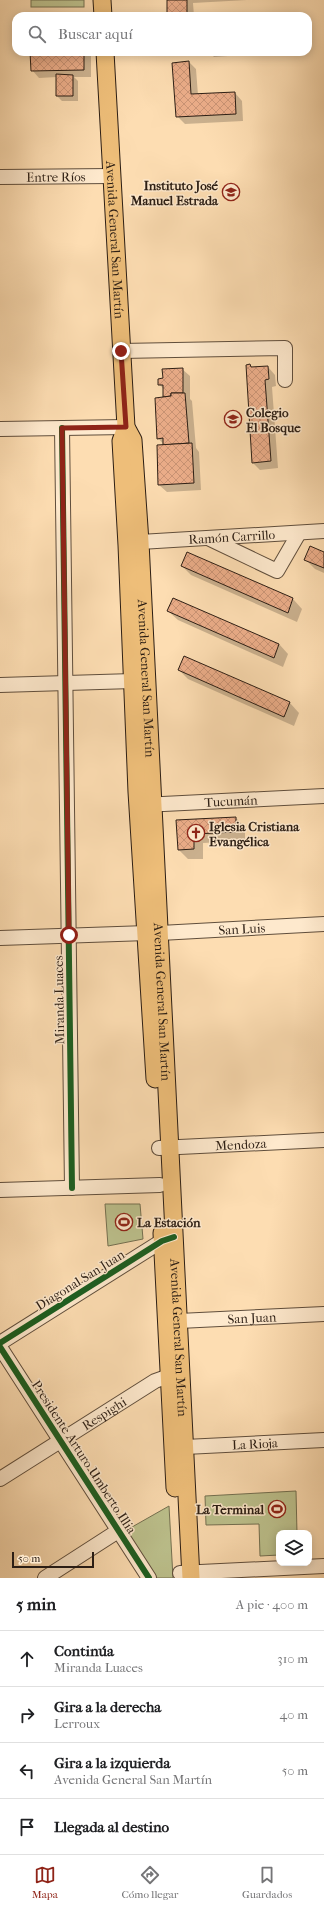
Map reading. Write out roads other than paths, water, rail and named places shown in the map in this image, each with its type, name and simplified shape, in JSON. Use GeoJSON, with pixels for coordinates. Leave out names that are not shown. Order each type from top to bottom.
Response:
{"type":"FeatureCollection","features":[{"type":"Feature","properties":{"kind":"main road"},"geometry":{"type":"LineString","coordinates":[[102,0],[103,12]]}},
{"type":"Feature","properties":{"kind":"main road","name":"Avenida General San Martín"},"geometry":{"type":"LineString","coordinates":[[105,56],[126,427],[121,441],[133,681],[146,805]]}},
{"type":"Feature","properties":{"kind":"main road","name":"Avenida General San Martín"},"geometry":{"type":"LineString","coordinates":[[126,427],[133,440],[140,542],[146,805],[168,1239],[169,1376],[186,1575]]}},
{"type":"Feature","properties":{"kind":"main road","name":"Avenida General San Martín"},"geometry":{"type":"LineString","coordinates":[[164,1148],[160,1185],[179,1322],[185,1447],[186,1575]]}},
{"type":"Feature","properties":{"kind":"street","name":"Entre Ríos"},"geometry":{"type":"LineString","coordinates":[[0,177],[111,176]]}},
{"type":"Feature","properties":{"kind":"street"},"geometry":{"type":"LineString","coordinates":[[121,351],[285,348],[285,380]]}},
{"type":"Feature","properties":{"kind":"street"},"geometry":{"type":"LineString","coordinates":[[0,430],[126,427]]}},
{"type":"Feature","properties":{"kind":"street","name":"Miranda Luaces"},"geometry":{"type":"LineString","coordinates":[[62,428],[72,1188]]}},
{"type":"Feature","properties":{"kind":"street","name":"Ramón Carrillo"},"geometry":{"type":"LineString","coordinates":[[140,542],[324,531]]}},
{"type":"Feature","properties":{"kind":"street"},"geometry":{"type":"LineString","coordinates":[[208,538],[277,571],[299,533]]}},
{"type":"Feature","properties":{"kind":"street"},"geometry":{"type":"LineString","coordinates":[[0,685],[133,681]]}},
{"type":"Feature","properties":{"kind":"street","name":"Tucumán"},"geometry":{"type":"LineString","coordinates":[[146,805],[324,796]]}},
{"type":"Feature","properties":{"kind":"street","name":"San Luis"},"geometry":{"type":"LineString","coordinates":[[0,938],[153,933],[324,924]]}},
{"type":"Feature","properties":{"kind":"street","name":"Mendoza"},"geometry":{"type":"LineString","coordinates":[[164,1148],[324,1140]]}},
{"type":"Feature","properties":{"kind":"street"},"geometry":{"type":"LineString","coordinates":[[0,1190],[160,1185]]}},
{"type":"Feature","properties":{"kind":"street","name":"Diagonal San Juan"},"geometry":{"type":"LineString","coordinates":[[0,1344],[168,1239]]}},
{"type":"Feature","properties":{"kind":"street","name":"San Juan"},"geometry":{"type":"LineString","coordinates":[[179,1322],[324,1314]]}},
{"type":"Feature","properties":{"kind":"street","name":"Presidente Arturo Umberto Illia"},"geometry":{"type":"LineString","coordinates":[[0,1347],[149,1578]]}},
{"type":"Feature","properties":{"kind":"street","name":"Respighi"},"geometry":{"type":"LineString","coordinates":[[0,1479],[154,1381],[169,1376]]}},
{"type":"Feature","properties":{"kind":"street","name":"La Rioja"},"geometry":{"type":"LineString","coordinates":[[185,1447],[324,1440]]}},
{"type":"Feature","properties":{"kind":"street"},"geometry":{"type":"LineString","coordinates":[[44,1578],[118,1531]]}},
{"type":"Feature","properties":{"kind":"street"},"geometry":{"type":"LineString","coordinates":[[186,1575],[324,1566]]}},
{"type":"Feature","properties":{"kind":"place","name":"Instituto José Manuel Estrada"},"geometry":{"type":"Point","coordinates":[231,192]}},
{"type":"Feature","properties":{"kind":"place","name":"Colegio El Bosque"},"geometry":{"type":"Point","coordinates":[233,419]}},
{"type":"Feature","properties":{"kind":"place","name":"Iglesia Cristiana Evangélica"},"geometry":{"type":"Point","coordinates":[196,833]}},
{"type":"Feature","properties":{"kind":"place","name":"La Estación"},"geometry":{"type":"Point","coordinates":[124,1222]}},
{"type":"Feature","properties":{"kind":"place","name":"La Terminal"},"geometry":{"type":"Point","coordinates":[277,1509]}}]}
